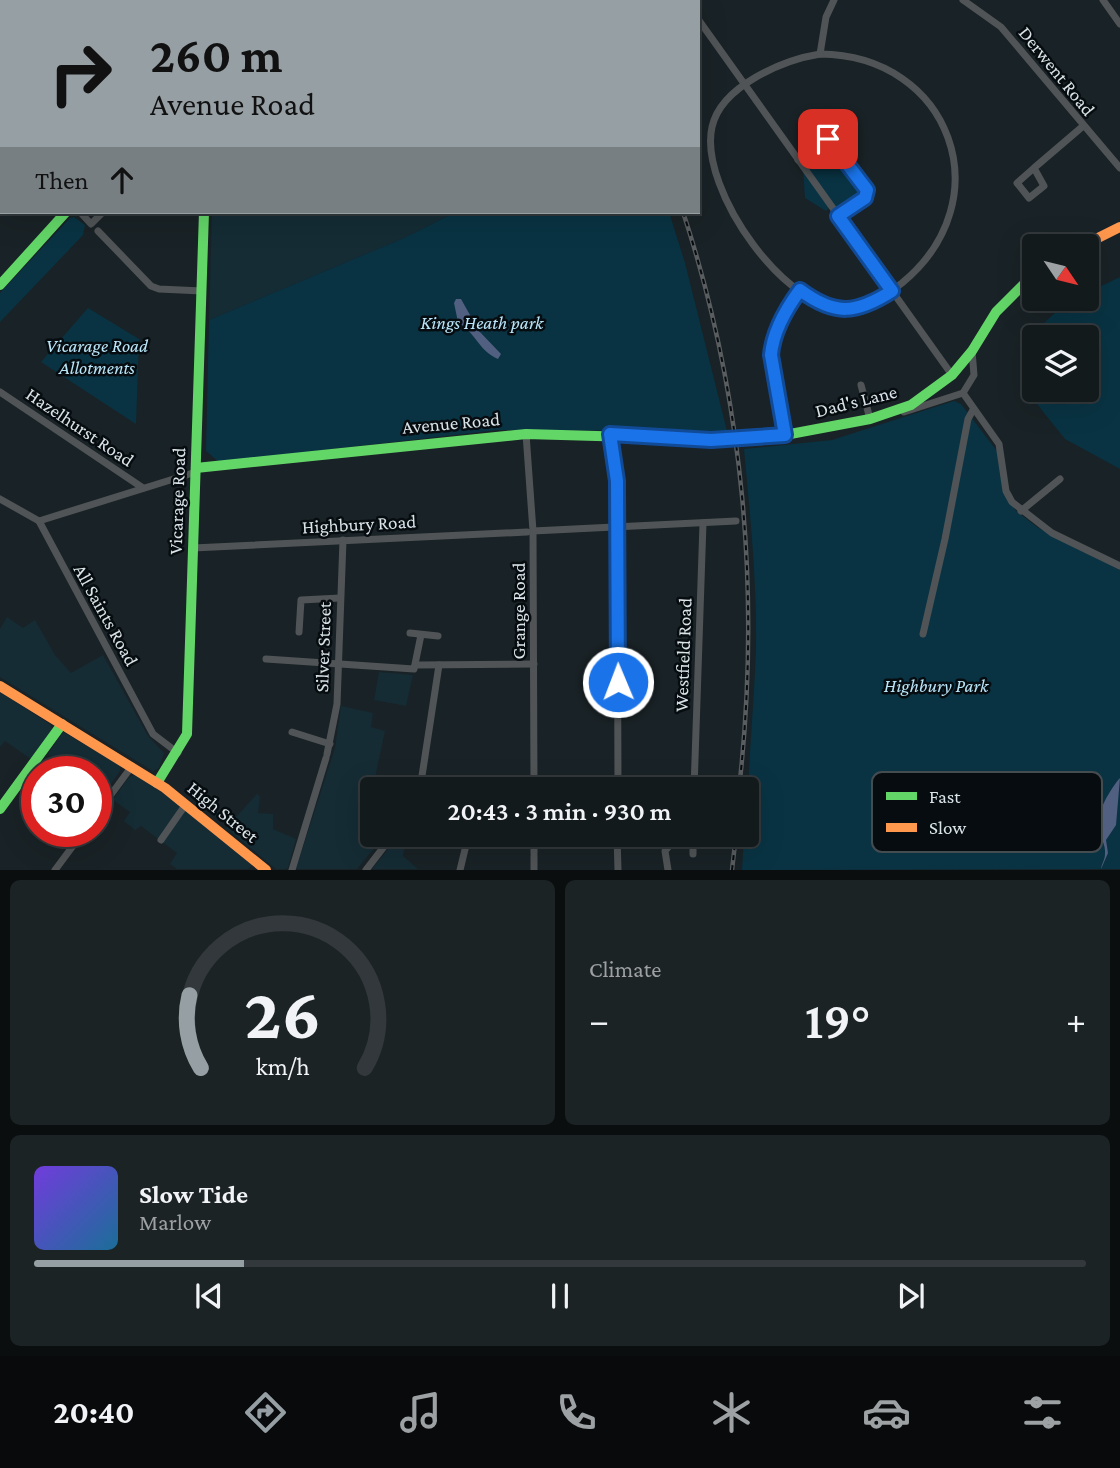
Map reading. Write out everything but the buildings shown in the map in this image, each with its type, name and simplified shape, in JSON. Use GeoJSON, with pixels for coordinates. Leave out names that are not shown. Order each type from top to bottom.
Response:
{"type":"FeatureCollection","features":[{"type":"Feature","properties":{"kind":"main road"},"geometry":{"type":"LineString","coordinates":[[0,285],[64,214]]}},
{"type":"Feature","properties":{"kind":"main road","name":"Vicarage Road"},"geometry":{"type":"LineString","coordinates":[[157,783],[178,753],[187,734],[204,214]]}},
{"type":"Feature","properties":{"kind":"main road"},"geometry":{"type":"LineString","coordinates":[[1099,238],[1120,228]]}},
{"type":"Feature","properties":{"kind":"main road","name":"Dad's Lane"},"geometry":{"type":"LineString","coordinates":[[711,440],[785,435],[870,419],[889,414],[919,400],[952,375],[972,351],[996,312],[1022,286]]}},
{"type":"Feature","properties":{"kind":"main road","name":"Avenue Road"},"geometry":{"type":"LineString","coordinates":[[196,470],[526,434],[610,434],[711,440]]}},
{"type":"Feature","properties":{"kind":"main road","name":"High Street"},"geometry":{"type":"LineString","coordinates":[[0,687],[132,766],[187,803],[260,868]]}},
{"type":"Feature","properties":{"kind":"main road"},"geometry":{"type":"LineString","coordinates":[[0,808],[62,724]]}},
{"type":"Feature","properties":{"kind":"street"},"geometry":{"type":"LineString","coordinates":[[820,54],[826,17],[834,0]]}},
{"type":"Feature","properties":{"kind":"street","name":"Derwent Road"},"geometry":{"type":"LineString","coordinates":[[962,0],[1001,27],[1082,127],[1120,169]]}},
{"type":"Feature","properties":{"kind":"street"},"geometry":{"type":"LineString","coordinates":[[1103,0],[1120,24]]}},
{"type":"Feature","properties":{"kind":"street"},"geometry":{"type":"LineString","coordinates":[[700,22],[952,375]]}},
{"type":"Feature","properties":{"kind":"street"},"geometry":{"type":"LineString","coordinates":[[820,54],[858,58],[895,73],[925,98],[936,113],[952,150],[955,197],[949,224],[935,248],[892,291],[859,309],[847,310],[820,303],[800,290],[755,247],[736,219],[718,176],[711,147],[712,127],[726,101],[745,86],[783,63],[820,54]]}},
{"type":"Feature","properties":{"kind":"street"},"geometry":{"type":"LineString","coordinates":[[1034,168],[1082,127]]}},
{"type":"Feature","properties":{"kind":"street"},"geometry":{"type":"LineString","coordinates":[[798,160],[828,139],[832,141],[867,190],[865,198],[838,216]]}},
{"type":"Feature","properties":{"kind":"street"},"geometry":{"type":"LineString","coordinates":[[82,214],[150,286],[159,289],[202,290]]}},
{"type":"Feature","properties":{"kind":"street"},"geometry":{"type":"LineString","coordinates":[[94,228],[102,214]]}},
{"type":"Feature","properties":{"kind":"street"},"geometry":{"type":"LineString","coordinates":[[785,435],[771,366],[772,344],[783,316],[800,290]]}},
{"type":"Feature","properties":{"kind":"street"},"geometry":{"type":"LineString","coordinates":[[889,414],[949,400],[963,393],[974,375],[972,351]]}},
{"type":"Feature","properties":{"kind":"street"},"geometry":{"type":"LineString","coordinates":[[861,385],[870,419]]}},
{"type":"Feature","properties":{"kind":"street","name":"Hazelhurst Road"},"geometry":{"type":"LineString","coordinates":[[0,391],[143,488]]}},
{"type":"Feature","properties":{"kind":"street"},"geometry":{"type":"LineString","coordinates":[[963,393],[999,444],[1006,491],[1021,511],[1052,533],[1119,563]]}},
{"type":"Feature","properties":{"kind":"street"},"geometry":{"type":"LineString","coordinates":[[923,634],[968,419],[973,410]]}},
{"type":"Feature","properties":{"kind":"street","name":"Grange Road"},"geometry":{"type":"LineString","coordinates":[[526,434],[534,664],[534,777]]}},
{"type":"Feature","properties":{"kind":"street"},"geometry":{"type":"LineString","coordinates":[[610,434],[617,481],[618,777]]}},
{"type":"Feature","properties":{"kind":"street"},"geometry":{"type":"LineString","coordinates":[[0,499],[39,521],[196,470]]}},
{"type":"Feature","properties":{"kind":"street"},"geometry":{"type":"LineString","coordinates":[[1021,511],[1060,479]]}},
{"type":"Feature","properties":{"kind":"street","name":"All Saints Road"},"geometry":{"type":"LineString","coordinates":[[39,521],[153,734],[178,753]]}},
{"type":"Feature","properties":{"kind":"street","name":"Highbury Road"},"geometry":{"type":"LineString","coordinates":[[193,548],[736,521]]}},
{"type":"Feature","properties":{"kind":"street","name":"Westfield Road"},"geometry":{"type":"LineString","coordinates":[[694,777],[704,523]]}},
{"type":"Feature","properties":{"kind":"street","name":"Silver Street"},"geometry":{"type":"LineString","coordinates":[[292,870],[327,756],[337,704],[343,540]]}},
{"type":"Feature","properties":{"kind":"street"},"geometry":{"type":"LineString","coordinates":[[299,632],[301,600],[340,598]]}},
{"type":"Feature","properties":{"kind":"street"},"geometry":{"type":"LineString","coordinates":[[410,633],[438,636]]}},
{"type":"Feature","properties":{"kind":"street"},"geometry":{"type":"LineString","coordinates":[[266,659],[414,669],[418,665],[421,635]]}},
{"type":"Feature","properties":{"kind":"street"},"geometry":{"type":"LineString","coordinates":[[418,665],[534,664]]}},
{"type":"Feature","properties":{"kind":"street"},"geometry":{"type":"LineString","coordinates":[[421,777],[439,665]]}},
{"type":"Feature","properties":{"kind":"street"},"geometry":{"type":"LineString","coordinates":[[292,732],[330,744]]}},
{"type":"Feature","properties":{"kind":"street"},"geometry":{"type":"LineString","coordinates":[[112,794],[132,766]]}},
{"type":"Feature","properties":{"kind":"street"},"geometry":{"type":"LineString","coordinates":[[161,840],[187,803]]}},
{"type":"Feature","properties":{"kind":"street"},"geometry":{"type":"LineString","coordinates":[[55,870],[72,847]]}},
{"type":"Feature","properties":{"kind":"street"},"geometry":{"type":"LineString","coordinates":[[366,870],[383,847]]}},
{"type":"Feature","properties":{"kind":"street"},"geometry":{"type":"LineString","coordinates":[[460,870],[466,847]]}},
{"type":"Feature","properties":{"kind":"street"},"geometry":{"type":"LineString","coordinates":[[515,847],[534,851],[562,847]]}},
{"type":"Feature","properties":{"kind":"street"},"geometry":{"type":"LineString","coordinates":[[534,847],[534,870]]}},
{"type":"Feature","properties":{"kind":"street"},"geometry":{"type":"LineString","coordinates":[[617,847],[618,870]]}},
{"type":"Feature","properties":{"kind":"street"},"geometry":{"type":"LineString","coordinates":[[668,847],[664,851],[668,870]]}},
{"type":"Feature","properties":{"kind":"street"},"geometry":{"type":"LineString","coordinates":[[693,847],[693,854]]}},
{"type":"Feature","properties":{"kind":"shaded area"},"geometry":{"type":"Polygon","coordinates":[[[212,214],[452,214],[404,238],[209,320],[212,214]]]}},
{"type":"Feature","properties":{"kind":"shaded area"},"geometry":{"type":"Polygon","coordinates":[[[456,299],[461,299],[479,331],[501,354],[498,359],[486,351],[458,322],[454,303],[456,299]]]}},
{"type":"Feature","properties":{"kind":"shaded area"},"geometry":{"type":"Polygon","coordinates":[[[7,617],[23,628],[35,620],[55,655],[71,673],[103,655],[148,736],[164,753],[159,768],[153,771],[0,677],[0,629],[7,617]]]}},
{"type":"Feature","properties":{"kind":"shaded area"},"geometry":{"type":"Polygon","coordinates":[[[379,672],[413,675],[406,706],[374,700],[379,672]]]}},
{"type":"Feature","properties":{"kind":"shaded area"},"geometry":{"type":"Polygon","coordinates":[[[0,692],[51,725],[52,729],[33,756],[27,756],[5,741],[0,747],[0,692]]]}},
{"type":"Feature","properties":{"kind":"shaded area"},"geometry":{"type":"Polygon","coordinates":[[[341,706],[373,713],[371,727],[385,731],[377,777],[360,777],[360,847],[375,847],[357,869],[296,869],[335,748],[341,706]]]}},
{"type":"Feature","properties":{"kind":"shaded area"},"geometry":{"type":"Polygon","coordinates":[[[63,732],[104,756],[51,756],[48,754],[63,732]]]}},
{"type":"Feature","properties":{"kind":"shaded area"},"geometry":{"type":"Polygon","coordinates":[[[112,760],[120,765],[120,771],[112,782],[112,760]]]}},
{"type":"Feature","properties":{"kind":"shaded area"},"geometry":{"type":"Polygon","coordinates":[[[136,775],[180,805],[253,864],[248,869],[177,869],[170,864],[177,853],[141,826],[135,830],[124,821],[130,812],[113,800],[129,777],[136,775]]]}},
{"type":"Feature","properties":{"kind":"shaded area"},"geometry":{"type":"Polygon","coordinates":[[[1120,778],[1116,825],[1106,840],[1108,853],[1101,869],[1105,850],[1102,839],[1102,807],[1120,778]]]}},
{"type":"Feature","properties":{"kind":"shaded area"},"geometry":{"type":"Polygon","coordinates":[[[257,794],[260,797],[258,813],[273,814],[273,829],[296,839],[288,868],[276,869],[226,828],[257,794]]]}},
{"type":"Feature","properties":{"kind":"shaded area"},"geometry":{"type":"Polygon","coordinates":[[[390,847],[404,847],[403,856],[418,869],[372,869],[390,847]]]}},
{"type":"Feature","properties":{"kind":"green space"},"geometry":{"type":"Polygon","coordinates":[[[829,140],[866,191],[864,198],[839,215],[800,160],[829,140]]]}},
{"type":"Feature","properties":{"kind":"green space"},"geometry":{"type":"Polygon","coordinates":[[[803,169],[830,207],[826,211],[805,198],[803,169]]]}},
{"type":"Feature","properties":{"kind":"green space","name":"Kings Heath park"},"geometry":{"type":"Polygon","coordinates":[[[452,214],[670,214],[685,263],[727,431],[498,430],[219,462],[206,451],[209,320],[404,238],[452,214]]]}},
{"type":"Feature","properties":{"kind":"green space"},"geometry":{"type":"Polygon","coordinates":[[[74,217],[85,225],[83,235],[0,322],[0,293],[70,218],[74,217]]]}},
{"type":"Feature","properties":{"kind":"green space"},"geometry":{"type":"Polygon","coordinates":[[[1120,277],[1120,469],[1065,439],[1035,402],[1099,402],[1099,325],[1043,325],[1057,312],[1099,312],[1099,287],[1120,277]]]}},
{"type":"Feature","properties":{"kind":"green space","name":"Vicarage Road Allotments"},"geometry":{"type":"Polygon","coordinates":[[[88,308],[139,339],[136,424],[41,362],[88,308]]]}},
{"type":"Feature","properties":{"kind":"green space","name":"Highbury Park"},"geometry":{"type":"Polygon","coordinates":[[[954,401],[961,404],[997,451],[1005,495],[1016,511],[1037,527],[1120,570],[1120,869],[742,870],[743,847],[759,847],[759,777],[749,777],[756,622],[744,449],[832,440],[954,401]]]}},
{"type":"Feature","properties":{"kind":"green space"},"geometry":{"type":"Polygon","coordinates":[[[200,788],[223,818],[221,821],[188,794],[200,788]]]}},
{"type":"Feature","properties":{"kind":"railway"},"geometry":{"type":"LineString","coordinates":[[684,214],[721,353],[742,498],[748,643],[740,777]]}},
{"type":"Feature","properties":{"kind":"railway"},"geometry":{"type":"LineString","coordinates":[[732,870],[735,847]]}},
{"type":"Feature","properties":{"kind":"traffic: fast"},"geometry":{"type":"LineString","coordinates":[[0,285],[64,214]]}},
{"type":"Feature","properties":{"kind":"traffic: fast"},"geometry":{"type":"LineString","coordinates":[[157,783],[187,734],[204,214]]}},
{"type":"Feature","properties":{"kind":"traffic: fast"},"geometry":{"type":"LineString","coordinates":[[196,468],[526,434],[737,440],[785,435],[870,419],[911,405],[952,375],[972,351],[996,312],[1022,286]]}},
{"type":"Feature","properties":{"kind":"traffic: fast"},"geometry":{"type":"LineString","coordinates":[[0,809],[62,724]]}},
{"type":"Feature","properties":{"kind":"traffic: slow"},"geometry":{"type":"LineString","coordinates":[[1099,238],[1120,227]]}},
{"type":"Feature","properties":{"kind":"traffic: slow"},"geometry":{"type":"LineString","coordinates":[[0,686],[165,788],[266,870]]}},
{"type":"Feature","properties":{"kind":"route"},"geometry":{"type":"LineString","coordinates":[[618,682],[617,481],[610,434],[711,440],[785,435],[771,355],[772,344],[791,302],[800,290],[830,307],[859,309],[892,291],[838,216],[865,198],[867,190],[828,139]]}}]}
